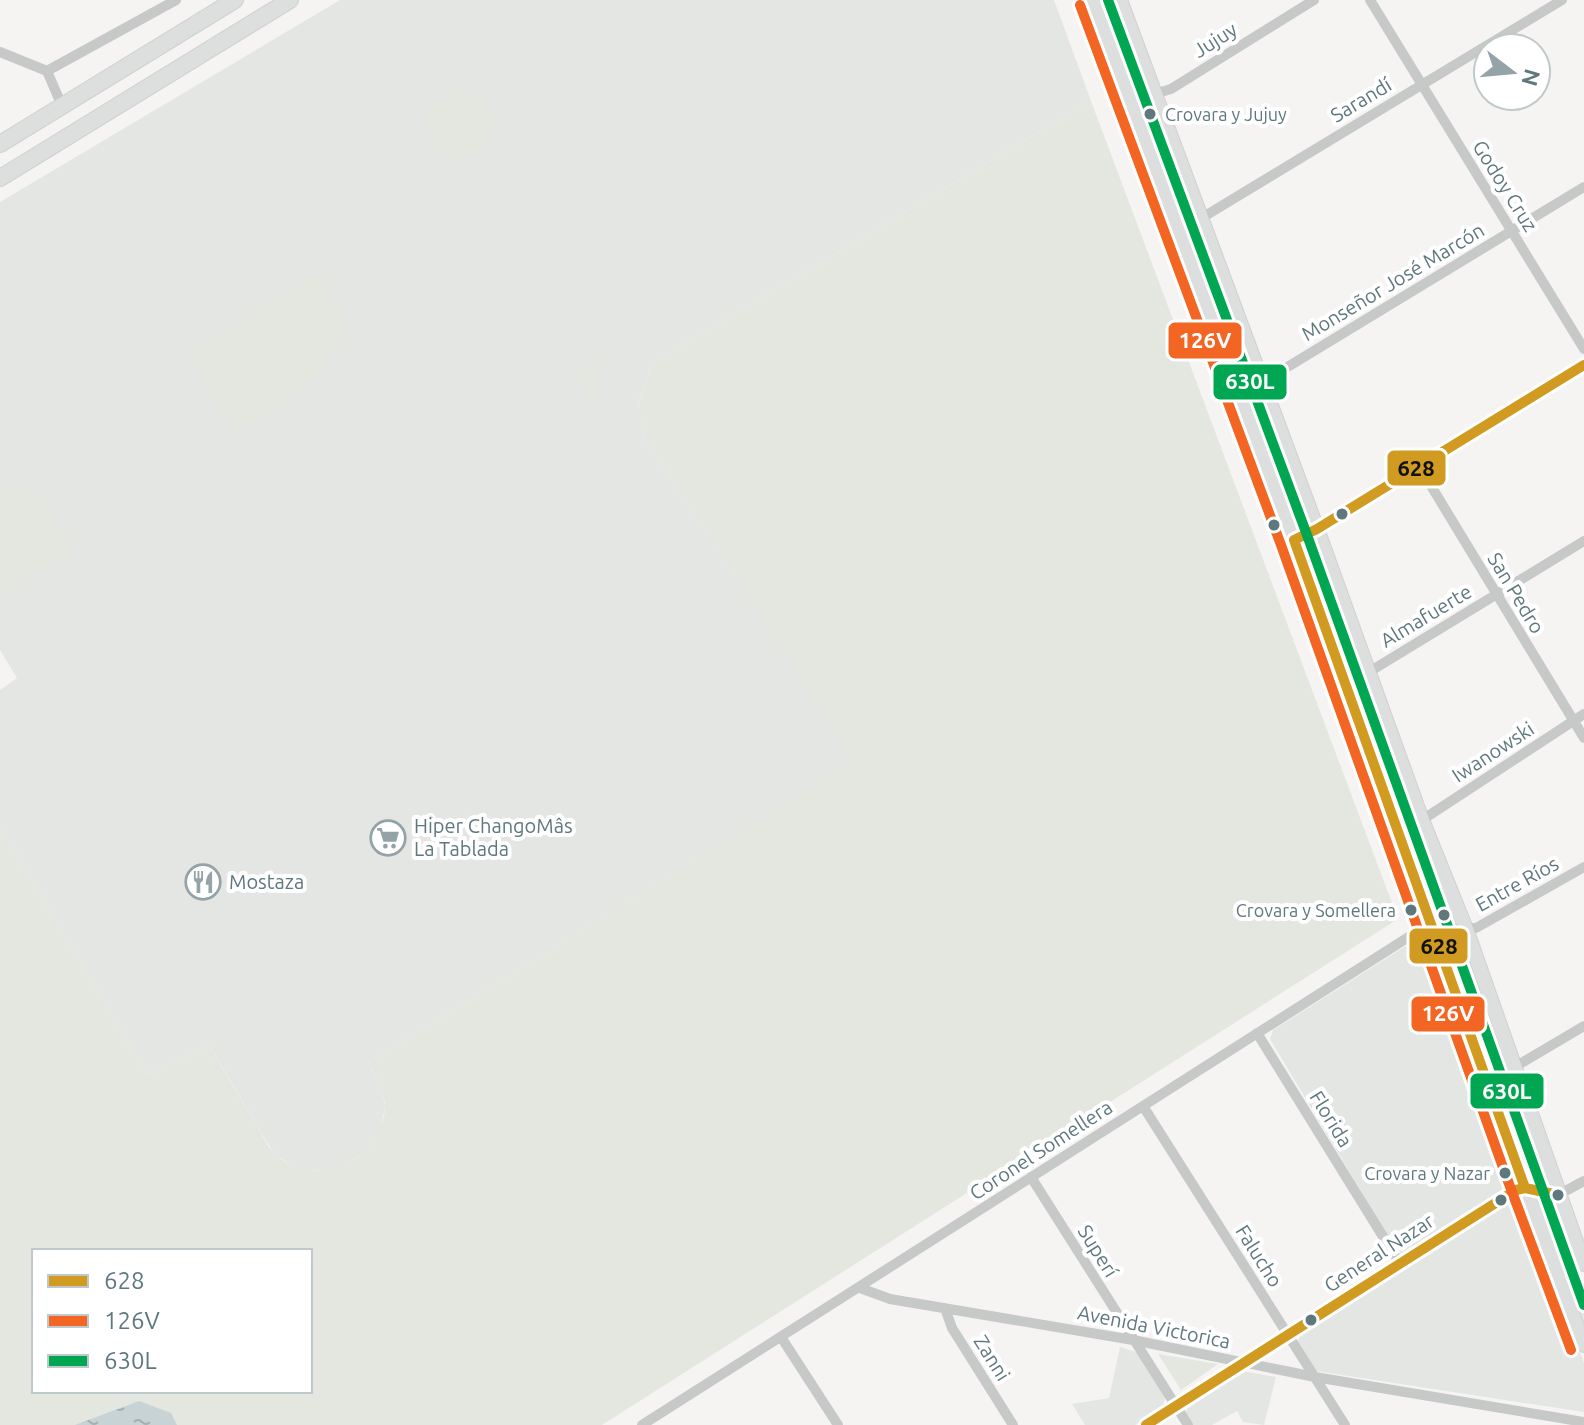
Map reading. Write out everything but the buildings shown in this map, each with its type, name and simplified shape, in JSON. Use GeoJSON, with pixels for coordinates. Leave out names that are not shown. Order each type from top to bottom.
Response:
{"type":"FeatureCollection","features":[{"type":"Feature","properties":{"kind":"main road"},"geometry":{"type":"LineString","coordinates":[[0,144],[235,0]]}},
{"type":"Feature","properties":{"kind":"main road"},"geometry":{"type":"LineString","coordinates":[[0,178],[290,0]]}},
{"type":"Feature","properties":{"kind":"main road"},"geometry":{"type":"LineString","coordinates":[[1093,0],[1294,540],[1584,1345]]}},
{"type":"Feature","properties":{"kind":"main road"},"geometry":{"type":"LineString","coordinates":[[1120,0],[1422,820],[1466,929],[1584,1264]]}},
{"type":"Feature","properties":{"kind":"street"},"geometry":{"type":"LineString","coordinates":[[47,71],[176,0]]}},
{"type":"Feature","properties":{"kind":"street","name":"Jujuy"},"geometry":{"type":"LineString","coordinates":[[1131,101],[1171,89],[1314,0]]}},
{"type":"Feature","properties":{"kind":"street","name":"Godoy Cruz"},"geometry":{"type":"LineString","coordinates":[[1370,0],[1584,349]]}},
{"type":"Feature","properties":{"kind":"street","name":"Sarandí"},"geometry":{"type":"LineString","coordinates":[[1178,229],[1200,219],[1562,0]]}},
{"type":"Feature","properties":{"kind":"street"},"geometry":{"type":"LineString","coordinates":[[0,52],[47,71],[62,106]]}},
{"type":"Feature","properties":{"kind":"street","name":"Monseñor José Marcón"},"geometry":{"type":"LineString","coordinates":[[1261,383],[1584,187]]}},
{"type":"Feature","properties":{"kind":"street"},"geometry":{"type":"LineString","coordinates":[[1294,540],[1317,529],[1584,365]]}},
{"type":"Feature","properties":{"kind":"street","name":"San Pedro"},"geometry":{"type":"LineString","coordinates":[[1419,466],[1496,595],[1579,717],[1584,738]]}},
{"type":"Feature","properties":{"kind":"street","name":"Almafuerte"},"geometry":{"type":"LineString","coordinates":[[1369,672],[1584,541]]}},
{"type":"Feature","properties":{"kind":"street","name":"Iwanowski"},"geometry":{"type":"LineString","coordinates":[[1422,820],[1579,717]]}},
{"type":"Feature","properties":{"kind":"street","name":"Entre Ríos"},"geometry":{"type":"LineString","coordinates":[[1466,929],[1476,928],[1584,867]]}},
{"type":"Feature","properties":{"kind":"street","name":"Coronel Somellera"},"geometry":{"type":"LineString","coordinates":[[650,1423],[1418,931],[1466,929]]}},
{"type":"Feature","properties":{"kind":"street"},"geometry":{"type":"LineString","coordinates":[[1513,1068],[1584,1026]]}},
{"type":"Feature","properties":{"kind":"street","name":"Florida"},"geometry":{"type":"LineString","coordinates":[[1257,1033],[1400,1264]]}},
{"type":"Feature","properties":{"kind":"street","name":"Falucho"},"geometry":{"type":"LineString","coordinates":[[1143,1106],[1345,1425]]}},
{"type":"Feature","properties":{"kind":"street","name":"Superí"},"geometry":{"type":"LineString","coordinates":[[1031,1177],[1188,1425]]}},
{"type":"Feature","properties":{"kind":"street"},"geometry":{"type":"LineString","coordinates":[[1525,1188],[1558,1195],[1584,1181]]}},
{"type":"Feature","properties":{"kind":"street","name":"General Nazar"},"geometry":{"type":"LineString","coordinates":[[1146,1425],[1516,1190],[1525,1188]]}},
{"type":"Feature","properties":{"kind":"street","name":"Avenida Victorica"},"geometry":{"type":"LineString","coordinates":[[860,1288],[890,1299],[1133,1340],[1315,1377],[1584,1422]]}},
{"type":"Feature","properties":{"kind":"street","name":"Zanni"},"geometry":{"type":"LineString","coordinates":[[945,1308],[952,1328],[1013,1425]]}},
{"type":"Feature","properties":{"kind":"street"},"geometry":{"type":"LineString","coordinates":[[781,1337],[838,1425]]}},
{"type":"Feature","properties":{"kind":"shaded area"},"geometry":{"type":"Polygon","coordinates":[[[340,0],[1054,0],[1091,101],[652,363],[638,404],[646,440],[855,761],[368,1063],[382,1089],[385,1107],[380,1132],[364,1153],[335,1171],[299,1170],[274,1154],[209,1045],[148,1075],[0,827],[0,690],[17,678],[0,650],[0,202],[340,0]]]}},
{"type":"Feature","properties":{"kind":"shaded area"},"geometry":{"type":"Polygon","coordinates":[[[1099,0],[1113,0],[1135,59],[1130,67],[1126,68],[1099,0]]]}},
{"type":"Feature","properties":{"kind":"shaded area"},"geometry":{"type":"Polygon","coordinates":[[[467,92],[485,101],[492,112],[492,138],[485,149],[474,156],[455,158],[442,153],[433,144],[428,119],[433,106],[442,97],[467,92]]]}},
{"type":"Feature","properties":{"kind":"shaded area"},"geometry":{"type":"Polygon","coordinates":[[[1091,101],[1398,919],[602,1425],[0,1425],[0,827],[148,1075],[209,1045],[273,1152],[292,1165],[309,1170],[327,1170],[359,1156],[372,1143],[381,1127],[385,1108],[383,1096],[368,1063],[854,761],[646,440],[638,405],[652,363],[1091,101]]]}},
{"type":"Feature","properties":{"kind":"shaded area"},"geometry":{"type":"Polygon","coordinates":[[[1145,109],[1154,114],[1188,206],[1184,213],[1179,213],[1142,118],[1145,109]]]}},
{"type":"Feature","properties":{"kind":"shaded area"},"geometry":{"type":"Polygon","coordinates":[[[1188,228],[1194,229],[1197,234],[1301,513],[1299,522],[1293,517],[1266,445],[1252,418],[1184,233],[1188,228]]]}},
{"type":"Feature","properties":{"kind":"shaded area"},"geometry":{"type":"Polygon","coordinates":[[[318,273],[349,323],[340,342],[330,359],[303,388],[236,435],[186,356],[318,273]]]}},
{"type":"Feature","properties":{"kind":"shaded area"},"geometry":{"type":"Polygon","coordinates":[[[595,359],[600,384],[593,409],[572,373],[595,359]]]}},
{"type":"Feature","properties":{"kind":"shaded area"},"geometry":{"type":"Polygon","coordinates":[[[0,486],[42,495],[75,549],[0,594],[0,486]]]}},
{"type":"Feature","properties":{"kind":"shaded area"},"geometry":{"type":"Polygon","coordinates":[[[1315,557],[1319,562],[1443,900],[1439,911],[1433,910],[1306,561],[1315,557]]]}},
{"type":"Feature","properties":{"kind":"shaded area"},"geometry":{"type":"Polygon","coordinates":[[[1420,937],[1426,937],[1431,943],[1513,1181],[1510,1188],[1402,1254],[1396,1250],[1270,1039],[1273,1030],[1420,937]]]}},
{"type":"Feature","properties":{"kind":"shaded area"},"geometry":{"type":"Polygon","coordinates":[[[1451,944],[1460,951],[1542,1168],[1537,1177],[1528,1174],[1446,956],[1446,949],[1451,944]]]}},
{"type":"Feature","properties":{"kind":"shaded area"},"geometry":{"type":"Polygon","coordinates":[[[1541,1194],[1549,1201],[1564,1245],[1576,1260],[1584,1281],[1584,1327],[1538,1202],[1541,1194]]]}},
{"type":"Feature","properties":{"kind":"shaded area"},"geometry":{"type":"Polygon","coordinates":[[[1517,1197],[1522,1201],[1584,1363],[1584,1412],[1316,1371],[1297,1343],[1302,1332],[1517,1197]]]}},
{"type":"Feature","properties":{"kind":"shaded area"},"geometry":{"type":"Polygon","coordinates":[[[1120,1347],[1139,1355],[1165,1397],[1163,1406],[1135,1425],[1085,1425],[1072,1404],[1109,1398],[1120,1347]]]}},
{"type":"Feature","properties":{"kind":"shaded area"},"geometry":{"type":"Polygon","coordinates":[[[1158,1354],[1218,1364],[1181,1390],[1158,1354]]]}},
{"type":"Feature","properties":{"kind":"shaded area"},"geometry":{"type":"Polygon","coordinates":[[[1238,1373],[1276,1377],[1264,1425],[1243,1422],[1237,1411],[1212,1425],[1193,1425],[1185,1414],[1189,1404],[1238,1373]]]}},
{"type":"Feature","properties":{"kind":"water"},"geometry":{"type":"Polygon","coordinates":[[[139,1401],[171,1413],[177,1425],[75,1425],[139,1401]]]}},
{"type":"Feature","properties":{"kind":"transit line","name":"630L"},"geometry":{"type":"LineString","coordinates":[[1108,0],[1307,535],[1584,1305]]}},
{"type":"Feature","properties":{"kind":"transit line","name":"126V"},"geometry":{"type":"LineString","coordinates":[[1080,5],[1281,545],[1571,1350]]}},
{"type":"Feature","properties":{"kind":"transit line","name":"628"},"geometry":{"type":"LineString","coordinates":[[1525,1188],[1294,540],[1317,529],[1584,365]]}},
{"type":"Feature","properties":{"kind":"transit line","name":"628"},"geometry":{"type":"LineString","coordinates":[[1146,1425],[1516,1190],[1525,1188],[1558,1195]]}},
{"type":"Feature","properties":{"kind":"place","name":"Crovara y Jujuy"},"geometry":{"type":"Point","coordinates":[1150,114]}},
{"type":"Feature","properties":{"kind":"place","name":"Hiper ChangoMâs La Tablada"},"geometry":{"type":"Point","coordinates":[388,838]}},
{"type":"Feature","properties":{"kind":"place","name":"Mostaza"},"geometry":{"type":"Point","coordinates":[203,882]}},
{"type":"Feature","properties":{"kind":"place","name":"Crovara y Somellera"},"geometry":{"type":"Point","coordinates":[1411,910]}},
{"type":"Feature","properties":{"kind":"place","name":"Crovara y Nazar"},"geometry":{"type":"Point","coordinates":[1505,1173]}}]}
